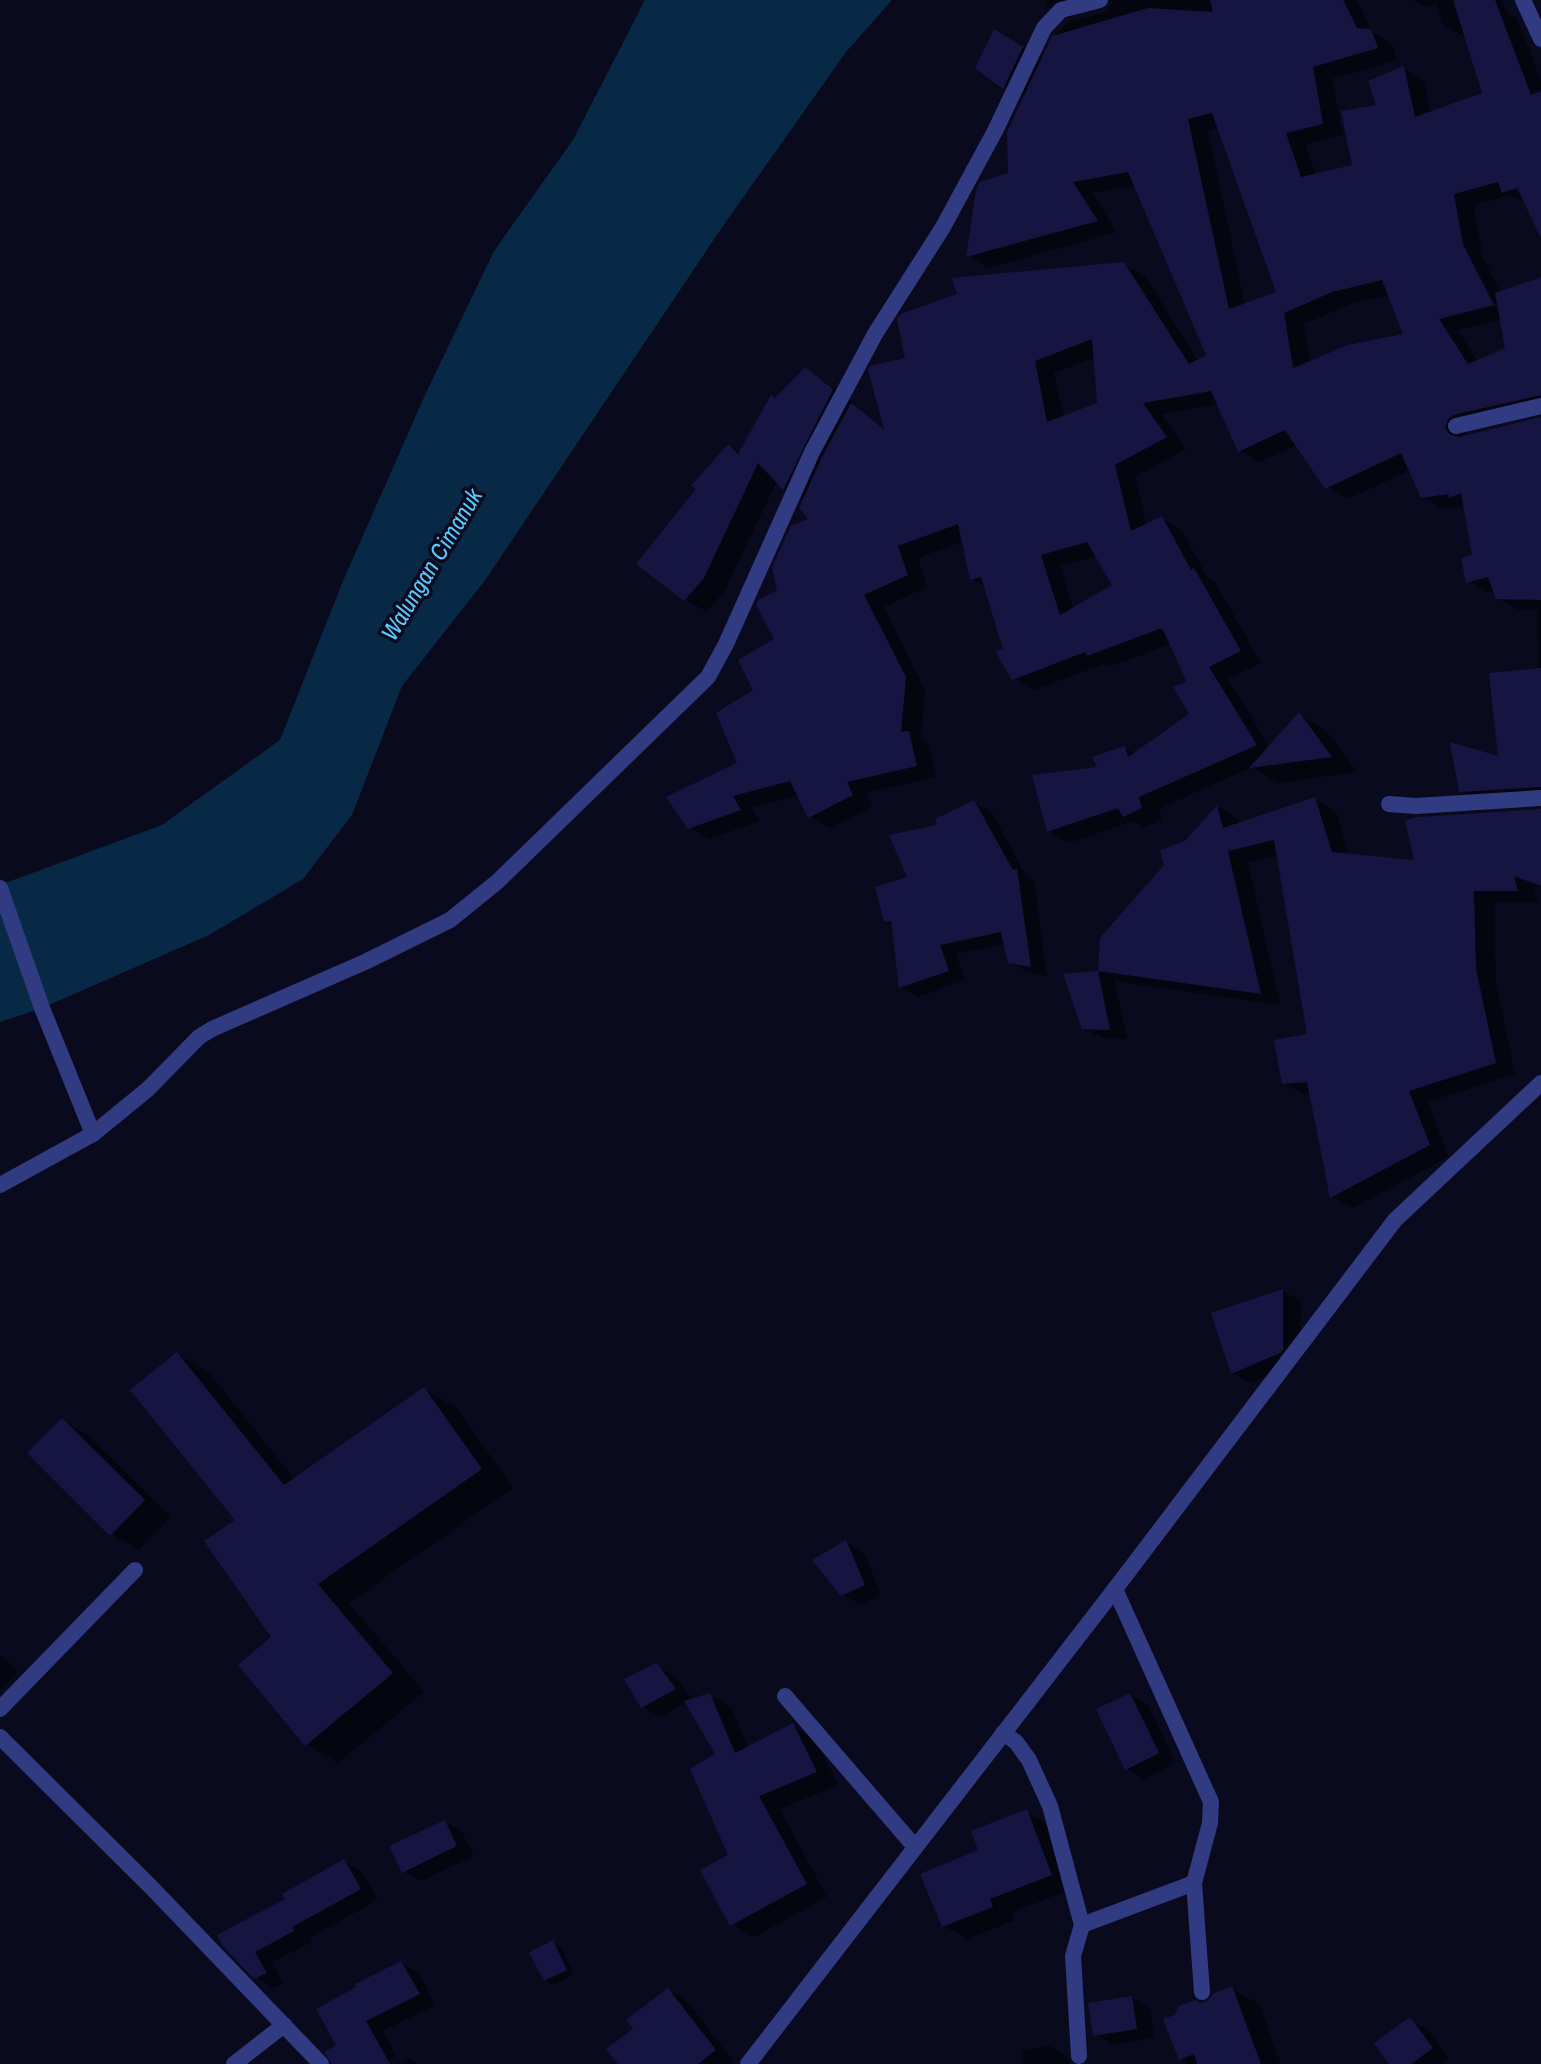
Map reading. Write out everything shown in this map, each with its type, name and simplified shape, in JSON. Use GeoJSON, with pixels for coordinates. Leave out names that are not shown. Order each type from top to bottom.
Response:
{"type":"FeatureCollection","features":[{"type":"Feature","properties":{"kind":"street"},"geometry":{"type":"LineString","coordinates":[[0,1185],[93,1134],[148,1089],[199,1037],[212,1029],[365,962],[450,920],[497,882],[708,677],[726,644],[812,452],[875,334],[943,227],[995,131],[1044,28],[1061,10],[1100,0]]}},
{"type":"Feature","properties":{"kind":"street"},"geometry":{"type":"LineString","coordinates":[[1523,0],[1541,39]]}},
{"type":"Feature","properties":{"kind":"street"},"geometry":{"type":"LineString","coordinates":[[1456,426],[1541,406]]}},
{"type":"Feature","properties":{"kind":"street"},"geometry":{"type":"LineString","coordinates":[[1389,804],[1416,806],[1541,798]]}},
{"type":"Feature","properties":{"kind":"street"},"geometry":{"type":"LineString","coordinates":[[0,888],[42,1008],[93,1134]]}},
{"type":"Feature","properties":{"kind":"street"},"geometry":{"type":"LineString","coordinates":[[748,2064],[1395,1220],[1541,1083]]}},
{"type":"Feature","properties":{"kind":"street"},"geometry":{"type":"LineString","coordinates":[[0,1709],[135,1570]]}},
{"type":"Feature","properties":{"kind":"street"},"geometry":{"type":"LineString","coordinates":[[1115,1589],[1211,1802],[1210,1823],[1194,1883],[1202,1992]]}},
{"type":"Feature","properties":{"kind":"street"},"geometry":{"type":"LineString","coordinates":[[785,1696],[915,1847]]}},
{"type":"Feature","properties":{"kind":"street"},"geometry":{"type":"LineString","coordinates":[[1003,1733],[1016,1742],[1029,1760],[1050,1806],[1082,1925],[1073,1956],[1079,2056]]}},
{"type":"Feature","properties":{"kind":"street"},"geometry":{"type":"LineString","coordinates":[[0,1737],[321,2064]]}},
{"type":"Feature","properties":{"kind":"street"},"geometry":{"type":"LineString","coordinates":[[1082,1925],[1194,1883]]}},
{"type":"Feature","properties":{"kind":"street"},"geometry":{"type":"LineString","coordinates":[[234,2064],[284,2025]]}},
{"type":"Feature","properties":{"kind":"water","name":"Walungan Cimanuk"},"geometry":{"type":"Polygon","coordinates":[[[645,0],[892,0],[846,52],[725,223],[486,579],[402,686],[352,815],[303,879],[209,935],[42,1008],[0,1022],[0,885],[162,825],[280,740],[343,581],[425,395],[494,251],[573,140],[645,0]]]}},
{"type":"Feature","properties":{"kind":"building"},"geometry":{"type":"Polygon","coordinates":[[[1210,0],[1343,0],[1357,28],[1371,29],[1378,48],[1313,67],[1323,124],[1286,133],[1301,177],[1352,165],[1341,111],[1376,105],[1368,81],[1404,66],[1415,117],[1482,93],[1453,0],[1495,0],[1531,95],[1541,91],[1541,238],[1517,188],[1502,193],[1498,182],[1454,194],[1463,244],[1494,305],[1439,319],[1468,364],[1505,348],[1495,293],[1541,277],[1541,395],[1453,415],[1445,428],[1449,434],[1459,437],[1541,417],[1541,600],[1496,599],[1488,577],[1466,583],[1461,558],[1472,555],[1461,493],[1449,498],[1448,494],[1421,498],[1401,453],[1325,489],[1285,430],[1238,452],[1211,391],[1143,403],[1167,437],[1115,465],[1131,531],[1162,516],[1191,570],[1194,568],[1241,651],[1209,667],[1257,745],[1139,797],[1142,808],[1123,817],[1118,808],[1047,832],[1032,775],[1097,767],[1092,757],[1125,746],[1128,757],[1189,714],[1173,687],[1187,682],[1162,628],[1087,656],[1085,652],[1012,680],[995,651],[1003,649],[981,577],[970,580],[958,524],[898,546],[908,575],[864,595],[906,677],[901,732],[909,731],[917,766],[847,782],[853,795],[808,818],[790,781],[733,796],[741,810],[688,829],[666,797],[737,763],[716,713],[753,690],[738,660],[774,639],[756,605],[758,600],[777,591],[772,567],[791,526],[808,519],[799,508],[851,403],[884,429],[868,370],[870,366],[905,358],[897,319],[901,314],[957,294],[952,278],[1124,262],[1189,364],[1206,355],[1128,172],[1073,182],[1098,221],[966,257],[976,190],[980,182],[1008,173],[1007,132],[1052,36],[1148,8],[1213,12],[1210,0]],[[1212,113],[1188,119],[1229,309],[1276,292],[1212,113]],[[1382,280],[1332,292],[1284,313],[1293,368],[1348,345],[1403,334],[1382,280]],[[1092,339],[1035,361],[1047,422],[1097,403],[1092,339]],[[1087,542],[1041,555],[1060,615],[1112,585],[1087,542]]]}},
{"type":"Feature","properties":{"kind":"building"},"geometry":{"type":"Polygon","coordinates":[[[994,29],[1024,45],[1003,89],[975,68],[994,29]]]}},
{"type":"Feature","properties":{"kind":"building"},"geometry":{"type":"Polygon","coordinates":[[[805,367],[833,389],[783,490],[758,463],[704,578],[684,601],[636,564],[696,489],[691,486],[728,444],[738,454],[771,395],[775,398],[805,367]]]}},
{"type":"Feature","properties":{"kind":"building"},"geometry":{"type":"Polygon","coordinates":[[[1541,668],[1541,787],[1459,792],[1450,742],[1498,756],[1489,673],[1541,668]]]}},
{"type":"Feature","properties":{"kind":"building"},"geometry":{"type":"Polygon","coordinates":[[[1299,712],[1332,757],[1249,768],[1299,712]]]}},
{"type":"Feature","properties":{"kind":"building"},"geometry":{"type":"Polygon","coordinates":[[[1315,797],[1332,852],[1414,860],[1405,820],[1541,809],[1541,886],[1514,876],[1518,891],[1474,891],[1476,969],[1496,1063],[1409,1091],[1430,1145],[1330,1198],[1307,1082],[1282,1084],[1274,1040],[1307,1034],[1274,840],[1228,851],[1261,994],[1098,971],[1100,938],[1164,865],[1160,850],[1185,841],[1217,805],[1223,828],[1315,797]]]}},
{"type":"Feature","properties":{"kind":"building"},"geometry":{"type":"Polygon","coordinates":[[[974,800],[1013,870],[1017,869],[1031,967],[1008,963],[1001,932],[940,945],[949,971],[899,988],[891,921],[884,922],[875,887],[907,877],[889,835],[937,825],[935,819],[974,800]]]}},
{"type":"Feature","properties":{"kind":"building"},"geometry":{"type":"Polygon","coordinates":[[[1098,971],[1110,1030],[1082,1029],[1063,974],[1098,971]]]}},
{"type":"Feature","properties":{"kind":"building"},"geometry":{"type":"Polygon","coordinates":[[[1283,1289],[1283,1350],[1231,1374],[1211,1313],[1283,1289]]]}},
{"type":"Feature","properties":{"kind":"building"},"geometry":{"type":"Polygon","coordinates":[[[177,1352],[284,1485],[424,1387],[482,1469],[318,1584],[393,1673],[305,1746],[238,1665],[271,1637],[204,1541],[235,1520],[130,1390],[177,1352]]]}},
{"type":"Feature","properties":{"kind":"building"},"geometry":{"type":"Polygon","coordinates":[[[62,1418],[145,1500],[110,1536],[27,1453],[62,1418]]]}},
{"type":"Feature","properties":{"kind":"building"},"geometry":{"type":"Polygon","coordinates":[[[846,1540],[865,1585],[841,1596],[812,1560],[846,1540]]]}},
{"type":"Feature","properties":{"kind":"building"},"geometry":{"type":"Polygon","coordinates":[[[657,1663],[676,1689],[641,1708],[624,1679],[657,1663]]]}},
{"type":"Feature","properties":{"kind":"building"},"geometry":{"type":"Polygon","coordinates":[[[710,1693],[735,1753],[793,1723],[817,1772],[759,1796],[807,1884],[730,1926],[700,1870],[728,1855],[690,1769],[715,1754],[684,1701],[710,1693]]]}},
{"type":"Feature","properties":{"kind":"building"},"geometry":{"type":"Polygon","coordinates":[[[1130,1693],[1159,1753],[1125,1770],[1096,1709],[1130,1693]]]}},
{"type":"Feature","properties":{"kind":"building"},"geometry":{"type":"Polygon","coordinates":[[[1027,1809],[1052,1875],[990,1899],[993,1907],[942,1927],[920,1874],[978,1850],[971,1831],[1027,1809]]]}},
{"type":"Feature","properties":{"kind":"building"},"geometry":{"type":"Polygon","coordinates":[[[445,1820],[457,1846],[402,1873],[389,1846],[445,1820]]]}},
{"type":"Feature","properties":{"kind":"building"},"geometry":{"type":"Polygon","coordinates":[[[344,1859],[361,1889],[292,1927],[294,1931],[255,1952],[267,1973],[254,1979],[222,1945],[217,1935],[285,1899],[282,1894],[344,1859]]]}},
{"type":"Feature","properties":{"kind":"building"},"geometry":{"type":"Polygon","coordinates":[[[553,1940],[567,1970],[544,1981],[529,1952],[553,1940]]]}},
{"type":"Feature","properties":{"kind":"building"},"geometry":{"type":"Polygon","coordinates":[[[401,1961],[420,1994],[366,2021],[390,2064],[332,2064],[324,2052],[336,2045],[316,2009],[356,1987],[355,1984],[401,1961]]]}},
{"type":"Feature","properties":{"kind":"building"},"geometry":{"type":"Polygon","coordinates":[[[1232,1986],[1261,2064],[1197,2064],[1194,2054],[1179,2060],[1163,2019],[1175,2015],[1179,2006],[1195,2000],[1202,2003],[1213,1994],[1232,1986]]]}},
{"type":"Feature","properties":{"kind":"building"},"geometry":{"type":"Polygon","coordinates":[[[668,1988],[716,2050],[698,2064],[618,2064],[606,2049],[633,2029],[626,2020],[668,1988]]]}},
{"type":"Feature","properties":{"kind":"building"},"geometry":{"type":"Polygon","coordinates":[[[1132,1996],[1137,2029],[1093,2036],[1088,2003],[1132,1996]]]}},
{"type":"Feature","properties":{"kind":"building"},"geometry":{"type":"Polygon","coordinates":[[[1410,2017],[1433,2048],[1411,2064],[1389,2064],[1374,2043],[1410,2017]]]}}]}
